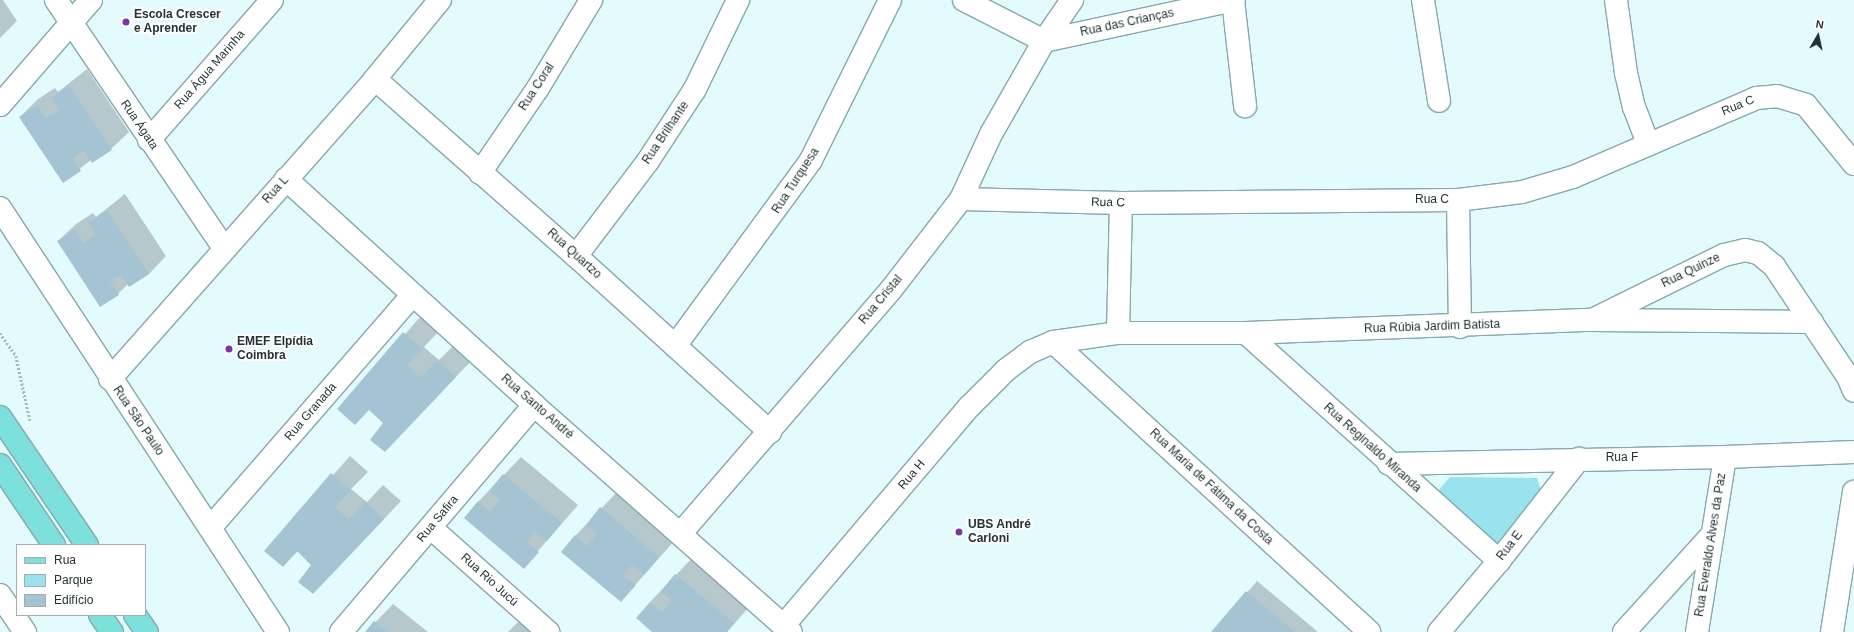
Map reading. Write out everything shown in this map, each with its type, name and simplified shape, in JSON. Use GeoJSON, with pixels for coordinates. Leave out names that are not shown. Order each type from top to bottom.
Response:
{"type":"FeatureCollection","features":[{"type":"Feature","properties":{"kind":"main road"},"geometry":{"type":"LineString","coordinates":[[0,417],[86,544]]}},
{"type":"Feature","properties":{"kind":"main road"},"geometry":{"type":"LineString","coordinates":[[0,464],[53,544]]}},
{"type":"Feature","properties":{"kind":"main road"},"geometry":{"type":"LineString","coordinates":[[101,616],[112,632]]}},
{"type":"Feature","properties":{"kind":"main road"},"geometry":{"type":"LineString","coordinates":[[136,616],[147,632]]}},
{"type":"Feature","properties":{"kind":"street","name":"Rua Ágata"},"geometry":{"type":"LineString","coordinates":[[56,0],[149,140],[224,248]]}},
{"type":"Feature","properties":{"kind":"street"},"geometry":{"type":"LineString","coordinates":[[0,105],[91,0]]}},
{"type":"Feature","properties":{"kind":"street","name":"Rua Água Marinha"},"geometry":{"type":"LineString","coordinates":[[149,140],[272,0]]}},
{"type":"Feature","properties":{"kind":"street","name":"Rua L"},"geometry":{"type":"LineString","coordinates":[[110,379],[224,248],[375,79],[440,0]]}},
{"type":"Feature","properties":{"kind":"street","name":"Rua Coral"},"geometry":{"type":"LineString","coordinates":[[480,173],[538,88],[591,0]]}},
{"type":"Feature","properties":{"kind":"street","name":"Rua Brilhante"},"geometry":{"type":"LineString","coordinates":[[576,256],[648,161],[695,89],[738,0]]}},
{"type":"Feature","properties":{"kind":"street","name":"Rua Turquesa"},"geometry":{"type":"LineString","coordinates":[[675,346],[811,160],[890,0]]}},
{"type":"Feature","properties":{"kind":"street"},"geometry":{"type":"LineString","coordinates":[[964,0],[1044,41]]}},
{"type":"Feature","properties":{"kind":"street","name":"Rua Cristal"},"geometry":{"type":"LineString","coordinates":[[681,533],[770,432],[890,290],[961,199],[991,134],[1044,41],[1072,0]]}},
{"type":"Feature","properties":{"kind":"street"},"geometry":{"type":"LineString","coordinates":[[1234,0],[1245,106]]}},
{"type":"Feature","properties":{"kind":"street","name":"Rua das Crianças"},"geometry":{"type":"LineString","coordinates":[[1044,41],[1234,0]]}},
{"type":"Feature","properties":{"kind":"street"},"geometry":{"type":"LineString","coordinates":[[1423,0],[1439,100]]}},
{"type":"Feature","properties":{"kind":"street"},"geometry":{"type":"LineString","coordinates":[[1616,0],[1626,73],[1634,107],[1648,144]]}},
{"type":"Feature","properties":{"kind":"street","name":"Rua Quartzo"},"geometry":{"type":"LineString","coordinates":[[375,79],[576,256],[770,432]]}},
{"type":"Feature","properties":{"kind":"street","name":"Rua C"},"geometry":{"type":"LineString","coordinates":[[961,199],[1122,203],[1458,200],[1522,192],[1573,177],[1756,98],[1777,96],[1806,105],[1854,164]]}},
{"type":"Feature","properties":{"kind":"street","name":"Rua Santo André"},"geometry":{"type":"LineString","coordinates":[[286,179],[412,296],[788,629]]}},
{"type":"Feature","properties":{"kind":"street"},"geometry":{"type":"LineString","coordinates":[[1458,200],[1460,327]]}},
{"type":"Feature","properties":{"kind":"street"},"geometry":{"type":"LineString","coordinates":[[1118,333],[1122,203]]}},
{"type":"Feature","properties":{"kind":"street","name":"Rua São Paulo"},"geometry":{"type":"LineString","coordinates":[[0,208],[110,379],[278,632]]}},
{"type":"Feature","properties":{"kind":"street","name":"Rua Quinze"},"geometry":{"type":"LineString","coordinates":[[1591,320],[1724,254],[1744,250],[1758,253],[1774,266],[1848,377],[1854,391]]}},
{"type":"Feature","properties":{"kind":"street","name":"Rua Granada"},"geometry":{"type":"LineString","coordinates":[[210,528],[412,296]]}},
{"type":"Feature","properties":{"kind":"street","name":"Rua Rúbia Jardim Batista"},"geometry":{"type":"LineString","coordinates":[[1053,342],[1118,333],[1246,333],[1460,327],[1591,320],[1812,322]]}},
{"type":"Feature","properties":{"kind":"street","name":"Rua Reginaldo Miranda"},"geometry":{"type":"LineString","coordinates":[[1246,333],[1499,561]]}},
{"type":"Feature","properties":{"kind":"street","name":"Rua H"},"geometry":{"type":"LineString","coordinates":[[788,629],[970,406],[1006,370],[1030,352],[1053,342]]}},
{"type":"Feature","properties":{"kind":"street","name":"Rua Maria de Fátima da Costa"},"geometry":{"type":"LineString","coordinates":[[1053,342],[1368,632]]}},
{"type":"Feature","properties":{"kind":"street","name":"Rua Safira"},"geometry":{"type":"LineString","coordinates":[[341,632],[431,528],[534,405]]}},
{"type":"Feature","properties":{"kind":"street","name":"Rua F"},"geometry":{"type":"LineString","coordinates":[[1390,464],[1725,457],[1854,452]]}},
{"type":"Feature","properties":{"kind":"street","name":"Rua Everaldo Alves da Paz"},"geometry":{"type":"LineString","coordinates":[[1697,632],[1725,457]]}},
{"type":"Feature","properties":{"kind":"street","name":"Rua E"},"geometry":{"type":"LineString","coordinates":[[1438,632],[1499,561],[1579,459]]}},
{"type":"Feature","properties":{"kind":"street"},"geometry":{"type":"LineString","coordinates":[[1832,632],[1854,492]]}},
{"type":"Feature","properties":{"kind":"street","name":"Rua Rio Jucú"},"geometry":{"type":"LineString","coordinates":[[431,528],[548,632]]}},
{"type":"Feature","properties":{"kind":"street"},"geometry":{"type":"LineString","coordinates":[[1624,632],[1713,534]]}},
{"type":"Feature","properties":{"kind":"street"},"geometry":{"type":"LineString","coordinates":[[0,596],[25,632]]}},
{"type":"Feature","properties":{"kind":"path"},"geometry":{"type":"LineString","coordinates":[[0,333],[16,356]]}},
{"type":"Feature","properties":{"kind":"green space"},"geometry":{"type":"Polygon","coordinates":[[[1450,477],[1537,478],[1541,490],[1496,548],[1435,494],[1450,477]]]}},
{"type":"Feature","properties":{"kind":"building"},"geometry":{"type":"Polygon","coordinates":[[[69,86],[112,150],[92,163],[84,151],[73,158],[81,171],[63,183],[19,117],[37,105],[46,118],[59,110],[51,98],[69,86]]]}},
{"type":"Feature","properties":{"kind":"building"},"geometry":{"type":"Polygon","coordinates":[[[107,211],[149,274],[129,287],[121,275],[110,282],[119,295],[100,307],[57,241],[75,230],[84,243],[96,235],[88,223],[107,211]]]}},
{"type":"Feature","properties":{"kind":"building"},"geometry":{"type":"Polygon","coordinates":[[[403,332],[423,349],[407,365],[421,378],[437,360],[456,377],[385,452],[370,440],[383,423],[369,410],[355,425],[337,409],[403,332]]]}},
{"type":"Feature","properties":{"kind":"building"},"geometry":{"type":"Polygon","coordinates":[[[331,473],[351,490],[335,507],[349,520],[365,502],[384,519],[313,594],[298,582],[311,565],[297,551],[283,567],[264,551],[331,473]]]}},
{"type":"Feature","properties":{"kind":"building"},"geometry":{"type":"Polygon","coordinates":[[[503,474],[562,523],[547,541],[535,532],[526,542],[539,552],[524,569],[464,518],[478,501],[490,512],[500,500],[489,491],[503,474]]]}},
{"type":"Feature","properties":{"kind":"building"},"geometry":{"type":"Polygon","coordinates":[[[600,507],[659,557],[644,575],[632,565],[623,575],[636,585],[621,602],[561,552],[575,535],[587,546],[597,534],[586,525],[600,507]]]}},
{"type":"Feature","properties":{"kind":"building"},"geometry":{"type":"Polygon","coordinates":[[[675,574],[734,623],[727,632],[652,632],[636,618],[650,602],[662,612],[672,601],[661,591],[675,574]]]}},
{"type":"Feature","properties":{"kind":"building"},"geometry":{"type":"Polygon","coordinates":[[[1246,591],[1295,632],[1211,632],[1246,591]]]}},
{"type":"Feature","properties":{"kind":"building"},"geometry":{"type":"Polygon","coordinates":[[[374,621],[388,632],[365,632],[374,621]]]}},
{"type":"Feature","properties":{"kind":"place","name":"Escola Crescer e Aprender"},"geometry":{"type":"Point","coordinates":[126,22]}},
{"type":"Feature","properties":{"kind":"place","name":"EMEF Elpídia Coimbra"},"geometry":{"type":"Point","coordinates":[229,349]}},
{"type":"Feature","properties":{"kind":"place","name":"UBS André Carloni"},"geometry":{"type":"Point","coordinates":[959,532]}}]}
